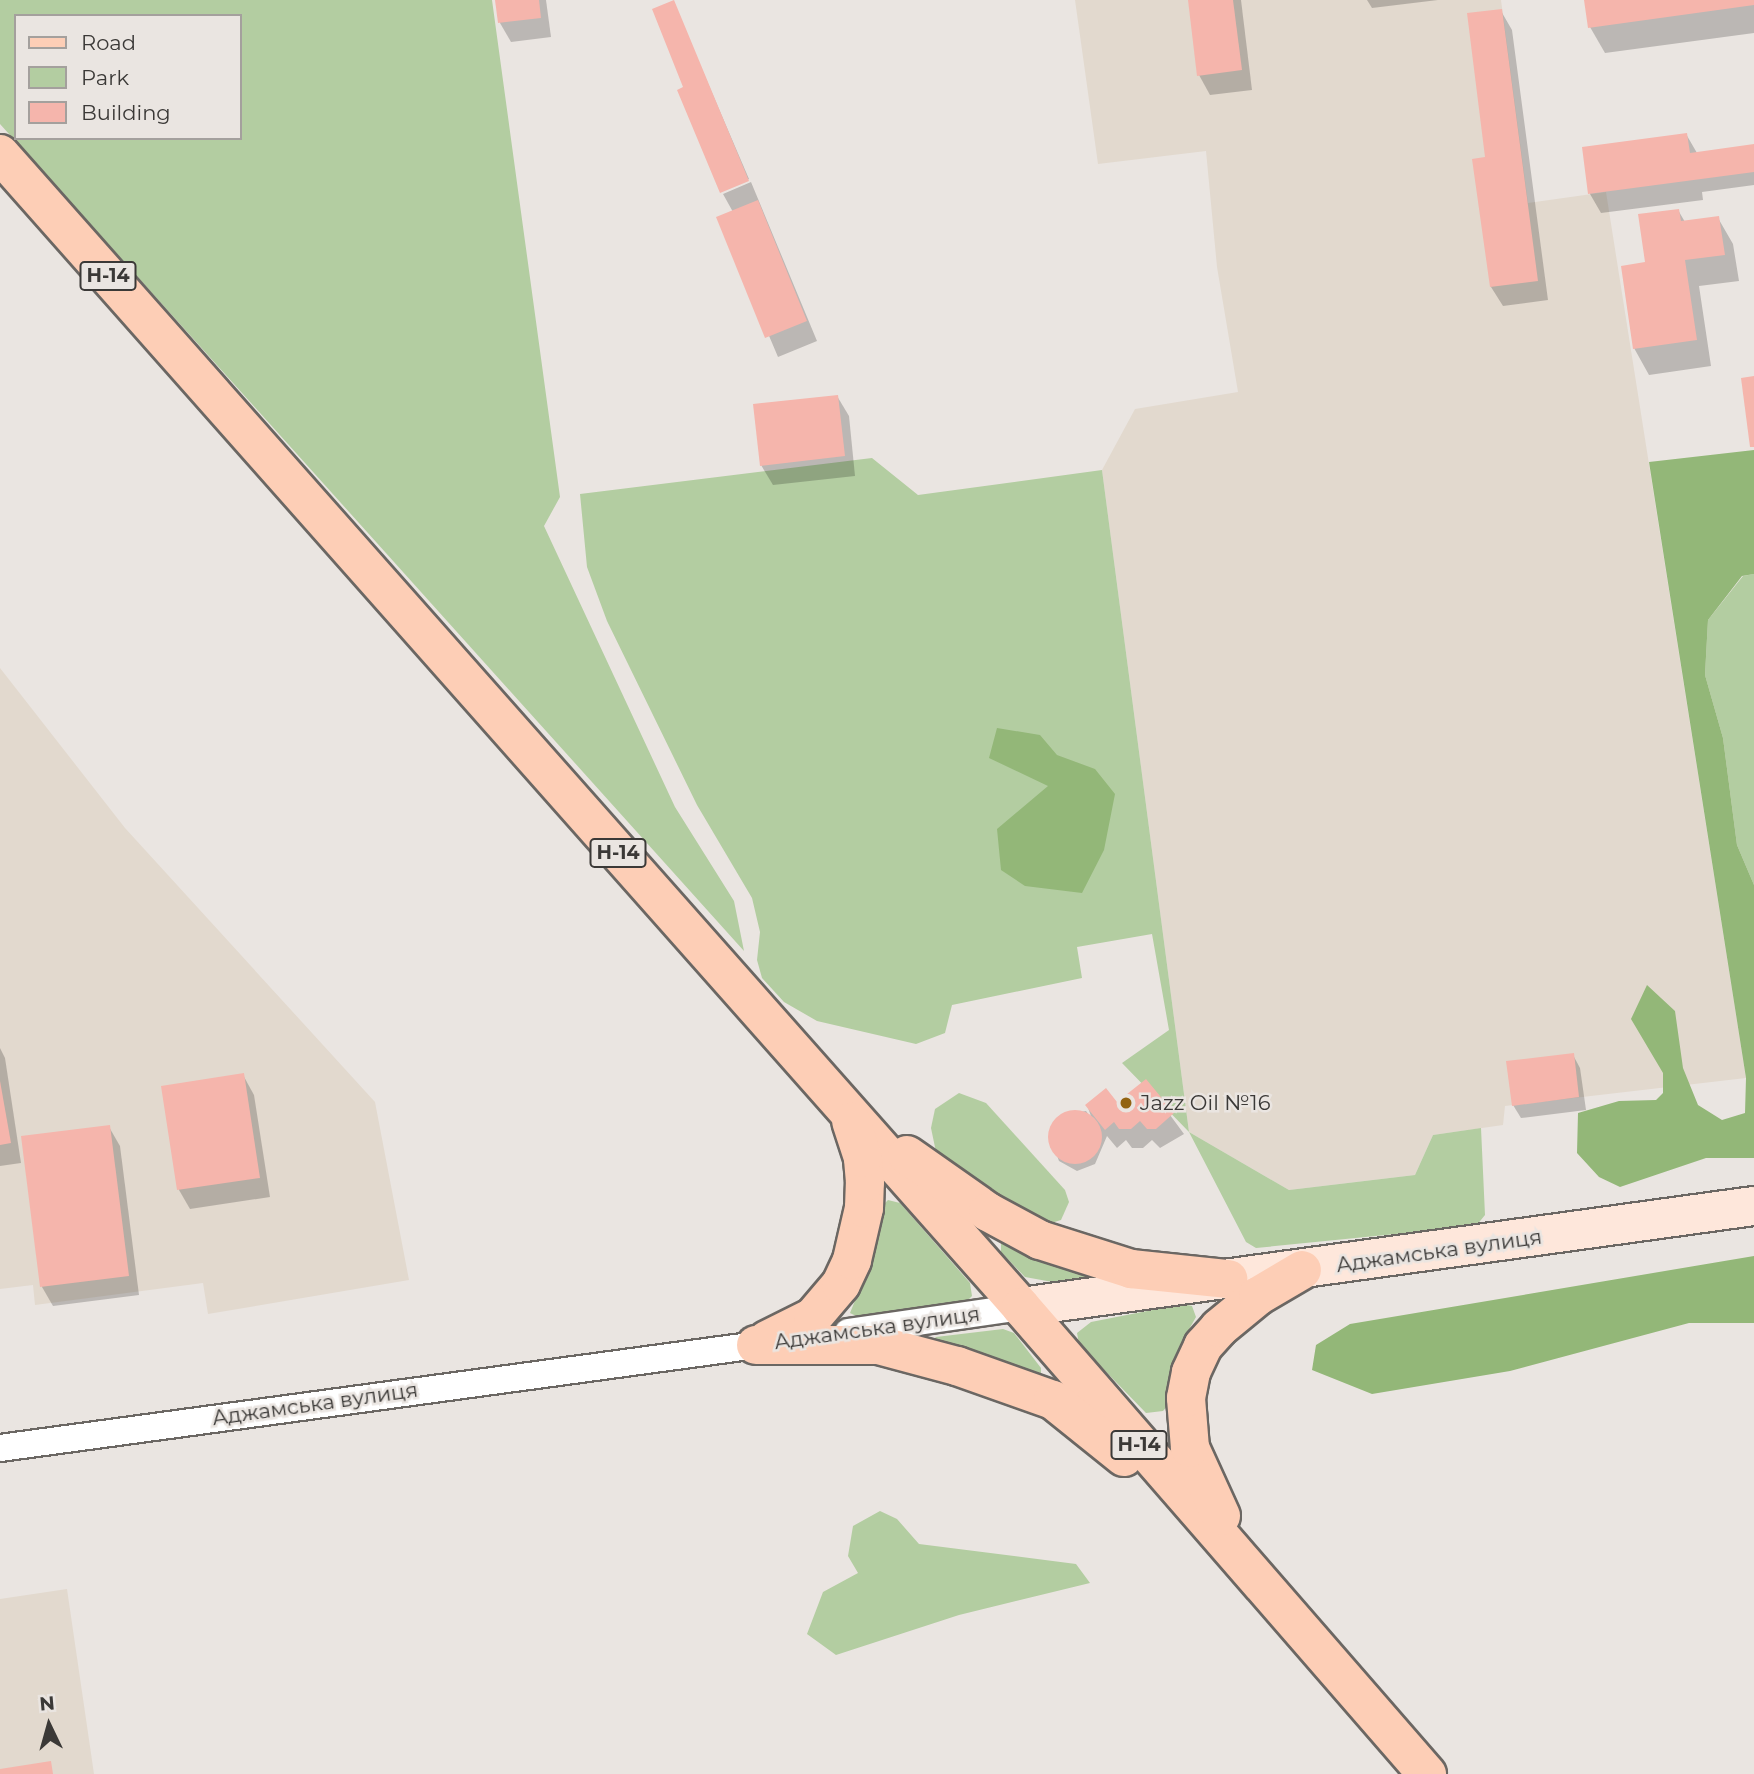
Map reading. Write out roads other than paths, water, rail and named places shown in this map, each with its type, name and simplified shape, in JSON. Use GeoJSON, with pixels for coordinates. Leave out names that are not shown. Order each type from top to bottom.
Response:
{"type":"FeatureCollection","features":[{"type":"Feature","properties":{"kind":"main road","name":"Н-14"},"geometry":{"type":"LineString","coordinates":[[0,154],[1021,1307],[1257,1583],[1427,1774]]}},
{"type":"Feature","properties":{"kind":"main road"},"geometry":{"type":"LineString","coordinates":[[844,1108],[980,1206],[1040,1240],[1131,1269],[1228,1279]]}},
{"type":"Feature","properties":{"kind":"main road"},"geometry":{"type":"LineString","coordinates":[[756,1345],[813,1317],[841,1284],[852,1259],[864,1208],[865,1182],[858,1139],[844,1108]]}},
{"type":"Feature","properties":{"kind":"main road","name":"Аджамська вулиця"},"geometry":{"type":"LineString","coordinates":[[1021,1307],[1754,1206]]}},
{"type":"Feature","properties":{"kind":"main road"},"geometry":{"type":"LineString","coordinates":[[1257,1583],[1196,1470],[1186,1427],[1186,1398],[1199,1355],[1219,1328],[1258,1296],[1302,1270]]}},
{"type":"Feature","properties":{"kind":"main road"},"geometry":{"type":"LineString","coordinates":[[756,1345],[878,1345],[957,1366],[1053,1400],[1121,1454],[1257,1583]]}},
{"type":"Feature","properties":{"kind":"street","name":"Аджамська вулиця"},"geometry":{"type":"LineString","coordinates":[[0,1448],[1021,1307]]}},
{"type":"Feature","properties":{"kind":"place","name":"Jazz Oil №16"},"geometry":{"type":"Point","coordinates":[1126,1103]}}]}
